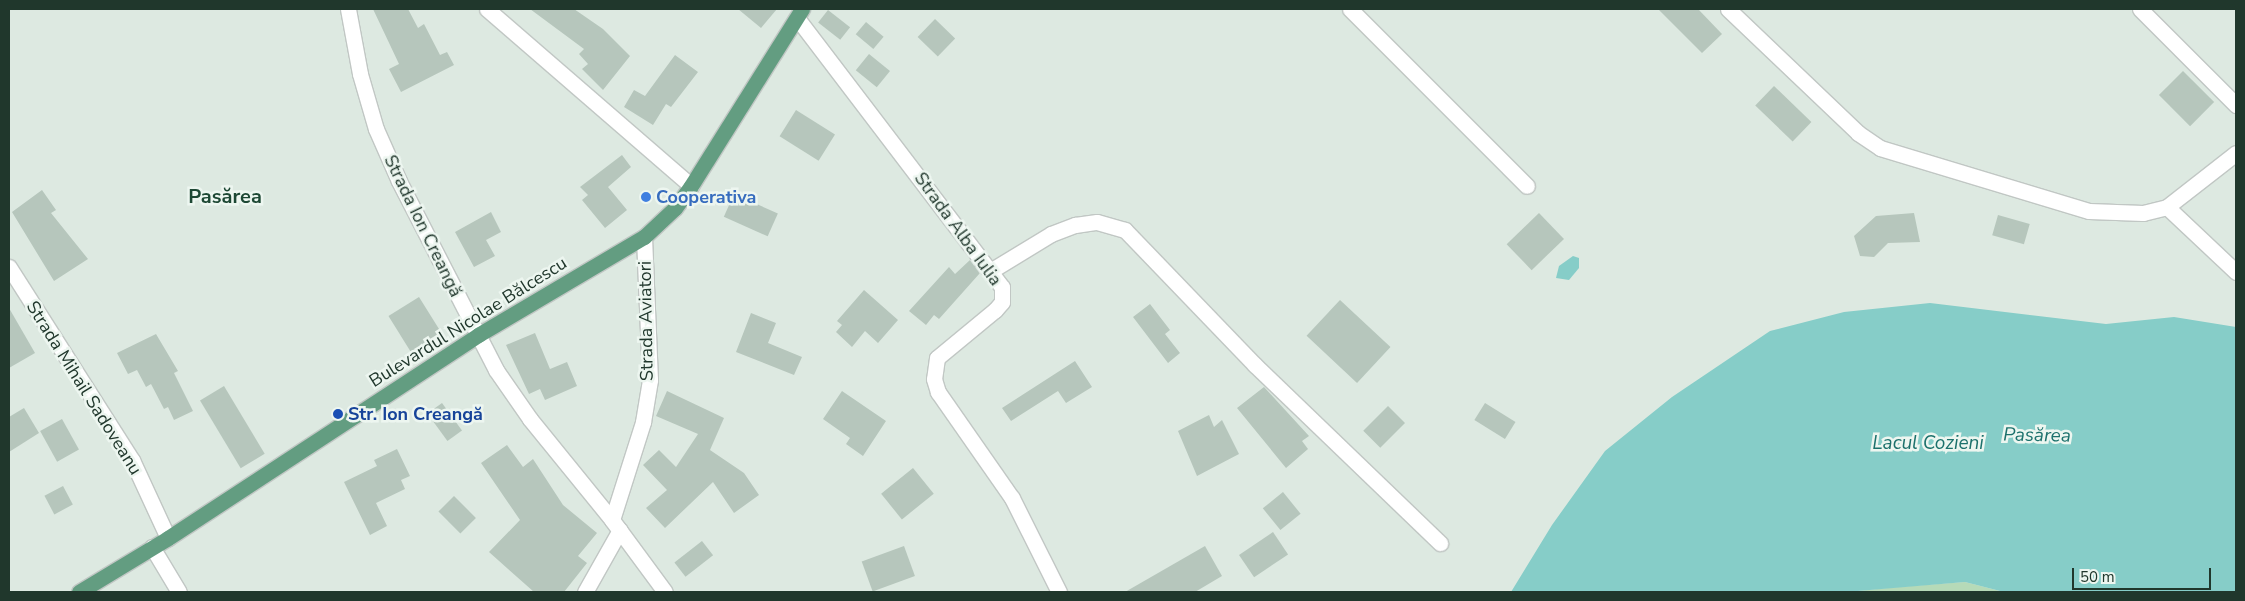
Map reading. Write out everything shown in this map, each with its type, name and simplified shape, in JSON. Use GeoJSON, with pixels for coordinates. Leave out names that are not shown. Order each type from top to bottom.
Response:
{"type":"FeatureCollection","features":[{"type":"Feature","properties":{"kind":"main road","name":"Bulevardul Nicolae Bălcescu"},"geometry":{"type":"LineString","coordinates":[[79,592],[168,538],[478,336],[644,237],[675,208],[691,186],[800,14]]}},
{"type":"Feature","properties":{"kind":"street","name":"Strada Ion Creangă"},"geometry":{"type":"LineString","coordinates":[[348,9],[360,74],[376,129],[399,182],[496,370],[530,419],[616,525],[665,592]]}},
{"type":"Feature","properties":{"kind":"street"},"geometry":{"type":"LineString","coordinates":[[487,9],[691,186]]}},
{"type":"Feature","properties":{"kind":"street"},"geometry":{"type":"LineString","coordinates":[[1350,9],[1527,186]]}},
{"type":"Feature","properties":{"kind":"street"},"geometry":{"type":"LineString","coordinates":[[1728,9],[1858,133],[1880,148],[2089,211],[2143,213],[2167,207],[2236,153]]}},
{"type":"Feature","properties":{"kind":"street"},"geometry":{"type":"LineString","coordinates":[[2140,9],[2236,105]]}},
{"type":"Feature","properties":{"kind":"street","name":"Strada Alba Iulia"},"geometry":{"type":"LineString","coordinates":[[800,14],[992,270],[1002,287],[1002,302],[937,358],[934,379],[938,392],[1012,498],[1059,592]]}},
{"type":"Feature","properties":{"kind":"street"},"geometry":{"type":"LineString","coordinates":[[2167,207],[2236,272]]}},
{"type":"Feature","properties":{"kind":"street"},"geometry":{"type":"LineString","coordinates":[[992,270],[1051,234],[1076,225],[1098,222],[1125,230],[1255,365],[1440,543]]}},
{"type":"Feature","properties":{"kind":"street","name":"Strada Aviatori"},"geometry":{"type":"LineString","coordinates":[[585,592],[616,525],[643,422],[650,380],[644,237]]}},
{"type":"Feature","properties":{"kind":"street","name":"Strada Mihail Sadoveanu"},"geometry":{"type":"LineString","coordinates":[[9,267],[132,460],[168,538]]}},
{"type":"Feature","properties":{"kind":"street"},"geometry":{"type":"LineString","coordinates":[[152,548],[179,592]]}},
{"type":"Feature","properties":{"kind":"green space"},"geometry":{"type":"Polygon","coordinates":[[[1965,582],[2004,592],[1846,592],[1898,587],[1965,582]]]}},
{"type":"Feature","properties":{"kind":"water"},"geometry":{"type":"Polygon","coordinates":[[[1573,256],[1579,258],[1579,268],[1569,280],[1556,278],[1559,266],[1573,256]]]}},
{"type":"Feature","properties":{"kind":"water","name":"Lacul Cozieni"},"geometry":{"type":"Polygon","coordinates":[[[1930,303],[2106,324],[2174,317],[2236,327],[2236,592],[2004,592],[1965,582],[1846,592],[1511,592],[1552,525],[1605,451],[1672,397],[1770,331],[1844,312],[1930,303]]]}},
{"type":"Feature","properties":{"kind":"building"},"geometry":{"type":"Polygon","coordinates":[[[373,9],[408,9],[418,28],[424,24],[440,55],[447,52],[454,65],[401,92],[389,69],[399,64],[373,9]]]}},
{"type":"Feature","properties":{"kind":"building"},"geometry":{"type":"Polygon","coordinates":[[[530,9],[574,9],[603,29],[630,56],[603,90],[582,69],[588,64],[579,54],[584,49],[530,9]]]}},
{"type":"Feature","properties":{"kind":"building"},"geometry":{"type":"Polygon","coordinates":[[[738,9],[777,9],[761,28],[738,9]]]}},
{"type":"Feature","properties":{"kind":"building"},"geometry":{"type":"Polygon","coordinates":[[[1658,9],[1698,9],[1722,34],[1702,53],[1658,9]]]}},
{"type":"Feature","properties":{"kind":"building"},"geometry":{"type":"Polygon","coordinates":[[[828,10],[850,27],[840,40],[818,23],[828,10]]]}},
{"type":"Feature","properties":{"kind":"building"},"geometry":{"type":"Polygon","coordinates":[[[935,19],[955,38],[938,56],[918,37],[935,19]]]}},
{"type":"Feature","properties":{"kind":"building"},"geometry":{"type":"Polygon","coordinates":[[[866,22],[884,37],[873,49],[856,34],[866,22]]]}},
{"type":"Feature","properties":{"kind":"building"},"geometry":{"type":"Polygon","coordinates":[[[869,54],[890,71],[877,87],[856,70],[869,54]]]}},
{"type":"Feature","properties":{"kind":"building"},"geometry":{"type":"Polygon","coordinates":[[[675,55],[698,72],[671,107],[666,104],[653,125],[624,107],[634,90],[645,96],[675,55]]]}},
{"type":"Feature","properties":{"kind":"building"},"geometry":{"type":"Polygon","coordinates":[[[2183,71],[2214,102],[2190,126],[2159,95],[2183,71]]]}},
{"type":"Feature","properties":{"kind":"building"},"geometry":{"type":"Polygon","coordinates":[[[1774,86],[1811,122],[1793,142],[1755,105],[1774,86]]]}},
{"type":"Feature","properties":{"kind":"building"},"geometry":{"type":"Polygon","coordinates":[[[796,110],[835,134],[819,161],[780,136],[796,110]]]}},
{"type":"Feature","properties":{"kind":"building"},"geometry":{"type":"Polygon","coordinates":[[[622,155],[631,167],[608,187],[627,210],[605,228],[582,200],[588,195],[580,187],[622,155]]]}},
{"type":"Feature","properties":{"kind":"building"},"geometry":{"type":"Polygon","coordinates":[[[42,190],[56,210],[51,213],[88,259],[54,281],[12,212],[42,190]]]}},
{"type":"Feature","properties":{"kind":"building"},"geometry":{"type":"Polygon","coordinates":[[[734,194],[778,214],[768,236],[724,217],[734,194]]]}},
{"type":"Feature","properties":{"kind":"building"},"geometry":{"type":"Polygon","coordinates":[[[491,212],[501,232],[486,240],[495,256],[474,267],[455,232],[491,212]]]}},
{"type":"Feature","properties":{"kind":"building"},"geometry":{"type":"Polygon","coordinates":[[[1539,213],[1564,239],[1532,270],[1507,244],[1539,213]]]}},
{"type":"Feature","properties":{"kind":"building"},"geometry":{"type":"Polygon","coordinates":[[[1914,213],[1920,242],[1888,243],[1874,257],[1860,256],[1854,236],[1876,216],[1914,213]]]}},
{"type":"Feature","properties":{"kind":"building"},"geometry":{"type":"Polygon","coordinates":[[[1998,215],[2030,224],[2024,244],[1992,235],[1998,215]]]}},
{"type":"Feature","properties":{"kind":"building"},"geometry":{"type":"Polygon","coordinates":[[[970,260],[980,273],[939,319],[934,315],[926,325],[909,311],[949,267],[955,274],[970,260]]]}},
{"type":"Feature","properties":{"kind":"building"},"geometry":{"type":"Polygon","coordinates":[[[864,290],[898,320],[878,343],[865,331],[852,347],[836,332],[842,325],[837,321],[864,290]]]}},
{"type":"Feature","properties":{"kind":"building"},"geometry":{"type":"Polygon","coordinates":[[[419,297],[442,334],[412,353],[388,316],[419,297]]]}},
{"type":"Feature","properties":{"kind":"building"},"geometry":{"type":"Polygon","coordinates":[[[1340,300],[1390,347],[1357,383],[1307,336],[1340,300]]]}},
{"type":"Feature","properties":{"kind":"building"},"geometry":{"type":"Polygon","coordinates":[[[1150,304],[1170,330],[1165,334],[1180,353],[1168,363],[1133,317],[1150,304]]]}},
{"type":"Feature","properties":{"kind":"building"},"geometry":{"type":"Polygon","coordinates":[[[9,308],[35,353],[9,368],[9,308]]]}},
{"type":"Feature","properties":{"kind":"building"},"geometry":{"type":"Polygon","coordinates":[[[751,313],[776,323],[768,343],[802,357],[794,375],[736,352],[751,313]]]}},
{"type":"Feature","properties":{"kind":"building"},"geometry":{"type":"Polygon","coordinates":[[[535,333],[550,369],[567,362],[577,386],[545,400],[540,389],[529,394],[506,345],[535,333]]]}},
{"type":"Feature","properties":{"kind":"building"},"geometry":{"type":"Polygon","coordinates":[[[156,334],[178,371],[174,373],[193,411],[174,420],[168,407],[164,409],[151,384],[146,387],[137,370],[128,374],[117,353],[156,334]]]}},
{"type":"Feature","properties":{"kind":"building"},"geometry":{"type":"Polygon","coordinates":[[[1075,361],[1092,387],[1066,403],[1058,391],[1011,421],[1002,408],[1075,361]]]}},
{"type":"Feature","properties":{"kind":"building"},"geometry":{"type":"Polygon","coordinates":[[[224,386],[265,454],[241,468],[200,400],[224,386]]]}},
{"type":"Feature","properties":{"kind":"building"},"geometry":{"type":"Polygon","coordinates":[[[1264,387],[1309,436],[1302,441],[1308,449],[1286,468],[1237,408],[1264,387]]]}},
{"type":"Feature","properties":{"kind":"building"},"geometry":{"type":"Polygon","coordinates":[[[667,391],[724,418],[710,450],[744,473],[759,495],[734,513],[713,482],[665,528],[646,508],[667,490],[643,465],[659,450],[676,467],[698,434],[656,416],[667,391]]]}},
{"type":"Feature","properties":{"kind":"building"},"geometry":{"type":"Polygon","coordinates":[[[842,391],[886,421],[863,456],[846,444],[850,438],[823,419],[842,391]]]}},
{"type":"Feature","properties":{"kind":"building"},"geometry":{"type":"Polygon","coordinates":[[[442,403],[462,431],[447,441],[427,414],[442,403]]]}},
{"type":"Feature","properties":{"kind":"building"},"geometry":{"type":"Polygon","coordinates":[[[1485,403],[1516,422],[1505,439],[1474,420],[1485,403]]]}},
{"type":"Feature","properties":{"kind":"building"},"geometry":{"type":"Polygon","coordinates":[[[1388,406],[1405,423],[1380,448],[1363,431],[1388,406]]]}},
{"type":"Feature","properties":{"kind":"building"},"geometry":{"type":"Polygon","coordinates":[[[24,408],[39,433],[9,452],[9,417],[24,408]]]}},
{"type":"Feature","properties":{"kind":"building"},"geometry":{"type":"Polygon","coordinates":[[[1209,415],[1214,427],[1222,420],[1239,454],[1197,476],[1178,431],[1209,415]]]}},
{"type":"Feature","properties":{"kind":"building"},"geometry":{"type":"Polygon","coordinates":[[[62,419],[79,450],[57,462],[40,431],[62,419]]]}},
{"type":"Feature","properties":{"kind":"building"},"geometry":{"type":"Polygon","coordinates":[[[507,445],[523,467],[533,459],[563,505],[597,533],[578,556],[587,563],[564,592],[534,592],[489,552],[520,520],[481,463],[507,445]]]}},
{"type":"Feature","properties":{"kind":"building"},"geometry":{"type":"Polygon","coordinates":[[[397,449],[410,476],[401,480],[405,489],[376,503],[387,526],[370,535],[344,482],[377,466],[374,460],[397,449]]]}},
{"type":"Feature","properties":{"kind":"building"},"geometry":{"type":"Polygon","coordinates":[[[913,468],[934,494],[902,519],[881,494],[913,468]]]}},
{"type":"Feature","properties":{"kind":"building"},"geometry":{"type":"Polygon","coordinates":[[[63,486],[73,505],[54,514],[44,496],[63,486]]]}},
{"type":"Feature","properties":{"kind":"building"},"geometry":{"type":"Polygon","coordinates":[[[1283,492],[1301,514],[1280,530],[1263,508],[1283,492]]]}},
{"type":"Feature","properties":{"kind":"building"},"geometry":{"type":"Polygon","coordinates":[[[454,496],[476,518],[460,533],[438,512],[454,496]]]}},
{"type":"Feature","properties":{"kind":"building"},"geometry":{"type":"Polygon","coordinates":[[[1273,532],[1288,554],[1254,577],[1239,555],[1273,532]]]}},
{"type":"Feature","properties":{"kind":"building"},"geometry":{"type":"Polygon","coordinates":[[[702,541],[713,555],[686,577],[674,563],[702,541]]]}},
{"type":"Feature","properties":{"kind":"building"},"geometry":{"type":"Polygon","coordinates":[[[904,546],[915,576],[873,591],[862,561],[904,546]]]}},
{"type":"Feature","properties":{"kind":"building"},"geometry":{"type":"Polygon","coordinates":[[[1205,546],[1222,576],[1195,592],[1125,592],[1205,546]]]}},
{"type":"Feature","properties":{"kind":"place","name":"Cooperativa"},"geometry":{"type":"Point","coordinates":[646,197]}},
{"type":"Feature","properties":{"kind":"place","name":"Str. Ion Creangă"},"geometry":{"type":"Point","coordinates":[338,414]}},
{"type":"Feature","properties":{"kind":"district","name":"Pasărea"},"geometry":{"type":"Point","coordinates":[225,196]}}]}
